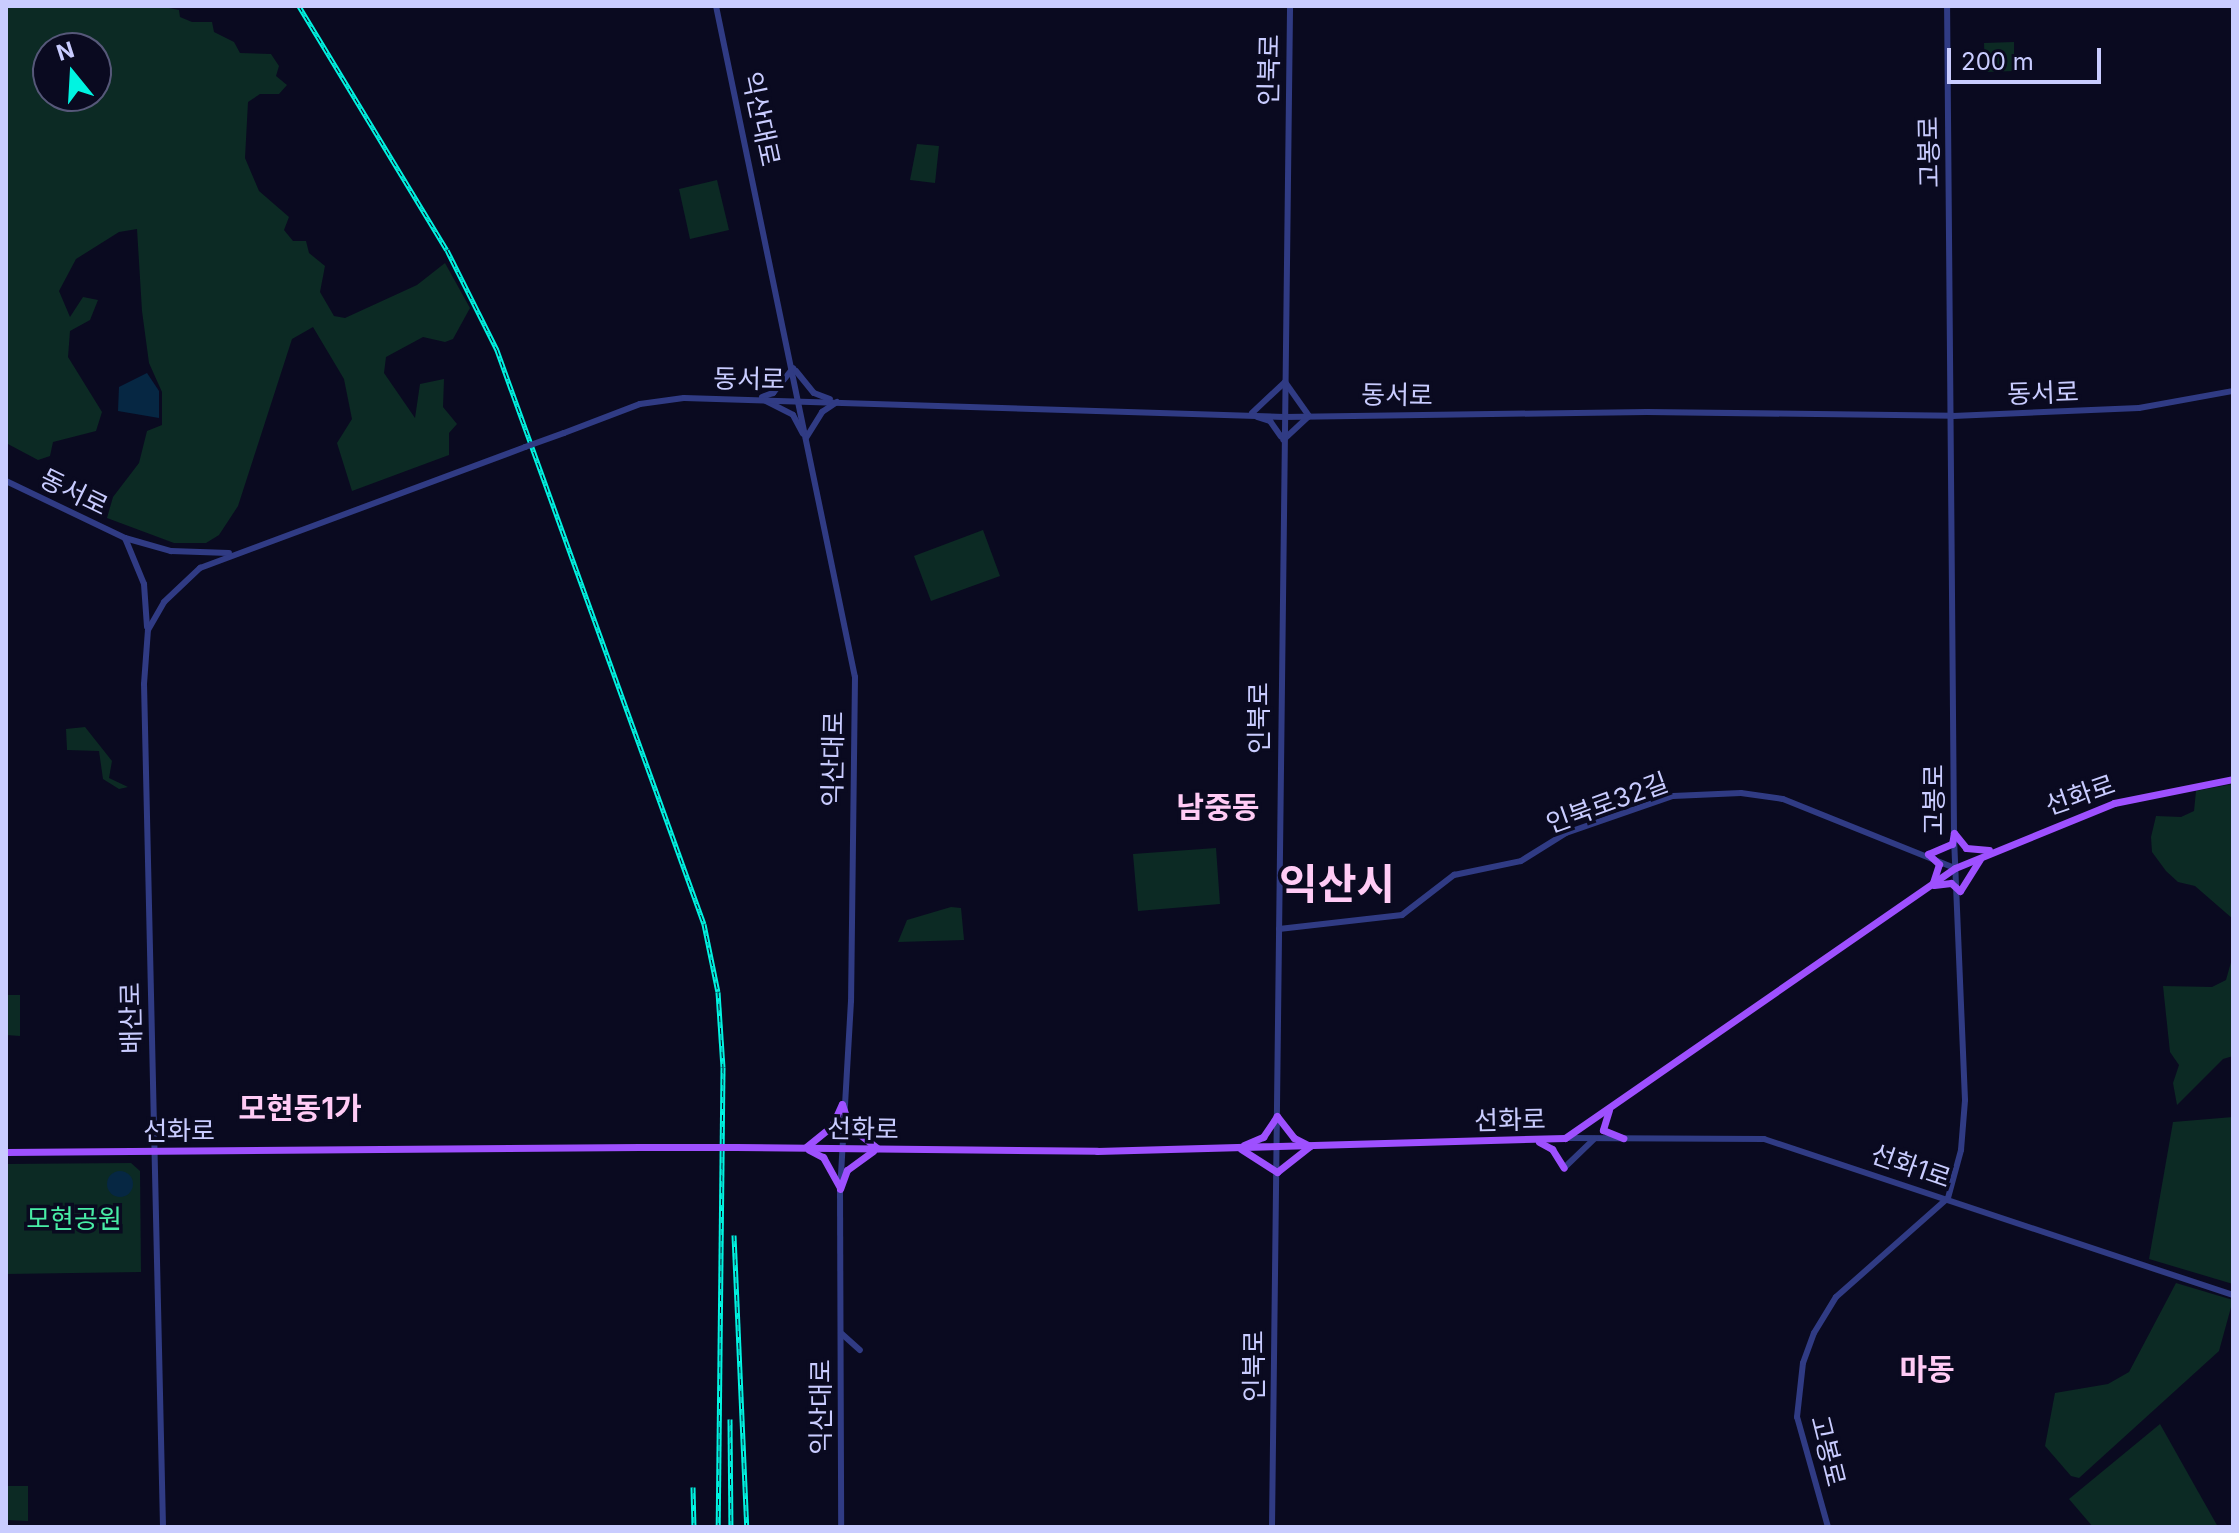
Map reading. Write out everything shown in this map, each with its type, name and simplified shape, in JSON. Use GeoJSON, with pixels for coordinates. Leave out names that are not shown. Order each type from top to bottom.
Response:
{"type":"FeatureCollection","features":[{"type":"Feature","properties":{"kind":"main road","name":"선화로"},"geometry":{"type":"LineString","coordinates":[[6,1152],[640,1147],[1239,1148],[1565,1138],[1955,868],[2132,798],[2233,779]]}},
{"type":"Feature","properties":{"kind":"main road"},"geometry":{"type":"LineString","coordinates":[[1954,833],[1966,848],[1996,850]]}},
{"type":"Feature","properties":{"kind":"main road"},"geometry":{"type":"LineString","coordinates":[[1954,833],[1952,844],[1928,854],[1939,864],[1932,885],[1951,883],[1960,891],[1978,860],[1996,850]]}},
{"type":"Feature","properties":{"kind":"main road"},"geometry":{"type":"LineString","coordinates":[[840,1189],[823,1157],[803,1148],[832,1126],[842,1104]]}},
{"type":"Feature","properties":{"kind":"main road"},"geometry":{"type":"LineString","coordinates":[[842,1104],[849,1126],[879,1149]]}},
{"type":"Feature","properties":{"kind":"main road"},"geometry":{"type":"LineString","coordinates":[[1610,1108],[1603,1130],[1623,1138]]}},
{"type":"Feature","properties":{"kind":"main road"},"geometry":{"type":"LineString","coordinates":[[1277,1116],[1294,1138],[1310,1146],[1277,1172],[1239,1148],[1263,1137],[1277,1116]]}},
{"type":"Feature","properties":{"kind":"main road"},"geometry":{"type":"LineString","coordinates":[[1529,1140],[1552,1149],[1564,1168]]}},
{"type":"Feature","properties":{"kind":"main road"},"geometry":{"type":"LineString","coordinates":[[840,1189],[860,1156],[879,1149]]}},
{"type":"Feature","properties":{"kind":"street","name":"익산대로"},"geometry":{"type":"LineString","coordinates":[[716,6],[855,677],[851,1001],[842,1104],[840,1189],[841,1527]]}},
{"type":"Feature","properties":{"kind":"street","name":"인북로"},"geometry":{"type":"LineString","coordinates":[[1272,1527],[1290,6]]}},
{"type":"Feature","properties":{"kind":"street","name":"고봉로"},"geometry":{"type":"LineString","coordinates":[[1828,1527],[1797,1412],[1796,1391],[1814,1333],[1836,1297],[1948,1198],[1961,1150],[1965,1100],[1960,891],[1955,868],[1954,833],[1953,416],[1947,6]]}},
{"type":"Feature","properties":{"kind":"street"},"geometry":{"type":"LineString","coordinates":[[759,398],[773,393],[793,368],[814,393],[837,402]]}},
{"type":"Feature","properties":{"kind":"street"},"geometry":{"type":"LineString","coordinates":[[1285,382],[1294,402],[1309,416],[1283,440],[1270,421],[1250,414],[1285,382]]}},
{"type":"Feature","properties":{"kind":"street","name":"동서로"},"geometry":{"type":"LineString","coordinates":[[6,481],[125,538],[171,551],[237,553],[656,400],[759,398],[1284,417],[1953,416],[2139,408],[2233,391]]}},
{"type":"Feature","properties":{"kind":"street"},"geometry":{"type":"LineString","coordinates":[[759,398],[793,415],[806,439]]}},
{"type":"Feature","properties":{"kind":"street"},"geometry":{"type":"LineString","coordinates":[[806,439],[822,412],[837,402]]}},
{"type":"Feature","properties":{"kind":"street"},"geometry":{"type":"LineString","coordinates":[[125,538],[144,584],[148,630]]}},
{"type":"Feature","properties":{"kind":"street","name":"배산로"},"geometry":{"type":"LineString","coordinates":[[163,1527],[144,684],[148,630],[164,602],[190,575],[237,553]]}},
{"type":"Feature","properties":{"kind":"street","name":"인북로32길"},"geometry":{"type":"LineString","coordinates":[[1279,929],[1402,915],[1454,875],[1521,861],[1566,833],[1673,796],[1741,793],[1783,799],[1928,854],[1955,868]]}},
{"type":"Feature","properties":{"kind":"street","name":"선화1로"},"geometry":{"type":"LineString","coordinates":[[1565,1138],[1764,1139],[2233,1295]]}},
{"type":"Feature","properties":{"kind":"street"},"geometry":{"type":"LineString","coordinates":[[1564,1168],[1582,1146],[1597,1138]]}},
{"type":"Feature","properties":{"kind":"street"},"geometry":{"type":"LineString","coordinates":[[842,1334],[860,1350]]}},
{"type":"Feature","properties":{"kind":"green space"},"geometry":{"type":"Polygon","coordinates":[[[6,6],[159,6],[179,10],[180,17],[192,22],[212,22],[214,32],[234,42],[240,53],[271,54],[279,66],[276,76],[287,85],[279,94],[260,94],[248,102],[245,158],[259,191],[289,217],[284,230],[293,241],[306,241],[309,253],[325,266],[320,292],[334,316],[345,318],[417,285],[445,263],[470,308],[453,339],[445,342],[423,337],[386,357],[384,373],[415,418],[420,384],[444,379],[443,407],[457,424],[449,433],[449,455],[352,491],[337,443],[352,419],[344,379],[313,327],[292,339],[238,506],[219,535],[206,543],[174,543],[107,518],[113,497],[139,463],[147,431],[162,425],[162,392],[149,363],[142,311],[137,229],[119,232],[76,259],[59,291],[70,317],[83,297],[98,300],[90,320],[70,331],[68,357],[102,412],[96,431],[53,442],[50,456],[38,460],[6,443],[6,6]]]}},
{"type":"Feature","properties":{"kind":"green space"},"geometry":{"type":"Polygon","coordinates":[[[2014,42],[2014,71],[1985,72],[1984,43],[2014,42]]]}},
{"type":"Feature","properties":{"kind":"green space"},"geometry":{"type":"Polygon","coordinates":[[[917,144],[939,146],[935,183],[910,180],[917,144]]]}},
{"type":"Feature","properties":{"kind":"green space"},"geometry":{"type":"Polygon","coordinates":[[[717,180],[729,230],[690,239],[679,189],[717,180]]]}},
{"type":"Feature","properties":{"kind":"green space"},"geometry":{"type":"Polygon","coordinates":[[[983,530],[1000,576],[931,601],[914,556],[983,530]]]}},
{"type":"Feature","properties":{"kind":"green space"},"geometry":{"type":"Polygon","coordinates":[[[85,727],[112,761],[109,778],[128,787],[119,789],[103,779],[99,751],[67,750],[66,729],[85,727]]]}},
{"type":"Feature","properties":{"kind":"green space"},"geometry":{"type":"Polygon","coordinates":[[[2233,784],[2233,919],[2195,886],[2178,882],[2166,871],[2152,852],[2151,837],[2156,816],[2181,817],[2194,811],[2196,791],[2233,784]]]}},
{"type":"Feature","properties":{"kind":"green space"},"geometry":{"type":"Polygon","coordinates":[[[1216,848],[1220,904],[1138,911],[1133,854],[1216,848]]]}},
{"type":"Feature","properties":{"kind":"green space"},"geometry":{"type":"Polygon","coordinates":[[[951,907],[961,908],[964,940],[898,942],[907,920],[951,907]]]}},
{"type":"Feature","properties":{"kind":"green space"},"geometry":{"type":"Polygon","coordinates":[[[2233,955],[2233,1056],[2223,1059],[2177,1105],[2173,1083],[2179,1065],[2170,1052],[2163,986],[2212,987],[2226,980],[2233,955]]]}},
{"type":"Feature","properties":{"kind":"green space"},"geometry":{"type":"Polygon","coordinates":[[[6,995],[20,995],[20,1036],[6,1035],[6,995]]]}},
{"type":"Feature","properties":{"kind":"green space"},"geometry":{"type":"Polygon","coordinates":[[[2233,1117],[2233,1284],[2149,1259],[2173,1122],[2233,1117]]]}},
{"type":"Feature","properties":{"kind":"green space","name":"모현공원"},"geometry":{"type":"Polygon","coordinates":[[[131,1163],[140,1171],[141,1272],[6,1274],[6,1164],[131,1163]]]}},
{"type":"Feature","properties":{"kind":"green space"},"geometry":{"type":"Polygon","coordinates":[[[2176,1283],[2233,1300],[2219,1351],[2079,1478],[2071,1476],[2045,1446],[2055,1393],[2108,1384],[2129,1372],[2176,1283]]]}},
{"type":"Feature","properties":{"kind":"green space"},"geometry":{"type":"Polygon","coordinates":[[[2160,1424],[2218,1527],[2093,1527],[2069,1499],[2160,1424]]]}},
{"type":"Feature","properties":{"kind":"green space"},"geometry":{"type":"Polygon","coordinates":[[[6,1486],[28,1486],[28,1521],[6,1520],[6,1486]]]}},
{"type":"Feature","properties":{"kind":"water"},"geometry":{"type":"Polygon","coordinates":[[[147,373],[159,391],[159,418],[118,411],[119,387],[147,373]]]}},
{"type":"Feature","properties":{"kind":"water"},"geometry":{"type":"Polygon","coordinates":[[[120,1171],[129,1175],[133,1184],[129,1193],[120,1197],[111,1193],[107,1184],[111,1175],[120,1171]]]}},
{"type":"Feature","properties":{"kind":"railway"},"geometry":{"type":"LineString","coordinates":[[299,6],[447,250],[497,350],[704,924],[718,992],[723,1067],[718,1527]]}},
{"type":"Feature","properties":{"kind":"railway"},"geometry":{"type":"LineString","coordinates":[[734,1235],[747,1527]]}},
{"type":"Feature","properties":{"kind":"railway"},"geometry":{"type":"LineString","coordinates":[[730,1419],[731,1527]]}},
{"type":"Feature","properties":{"kind":"railway"},"geometry":{"type":"LineString","coordinates":[[693,1487],[694,1527]]}},
{"type":"Feature","properties":{"kind":"district","name":"남중동"},"geometry":{"type":"Point","coordinates":[1218,807]}},
{"type":"Feature","properties":{"kind":"district","name":"익산시"},"geometry":{"type":"Point","coordinates":[1337,884]}},
{"type":"Feature","properties":{"kind":"district","name":"모현동1가"},"geometry":{"type":"Point","coordinates":[300,1108]}},
{"type":"Feature","properties":{"kind":"district","name":"마동"},"geometry":{"type":"Point","coordinates":[1927,1369]}}]}
